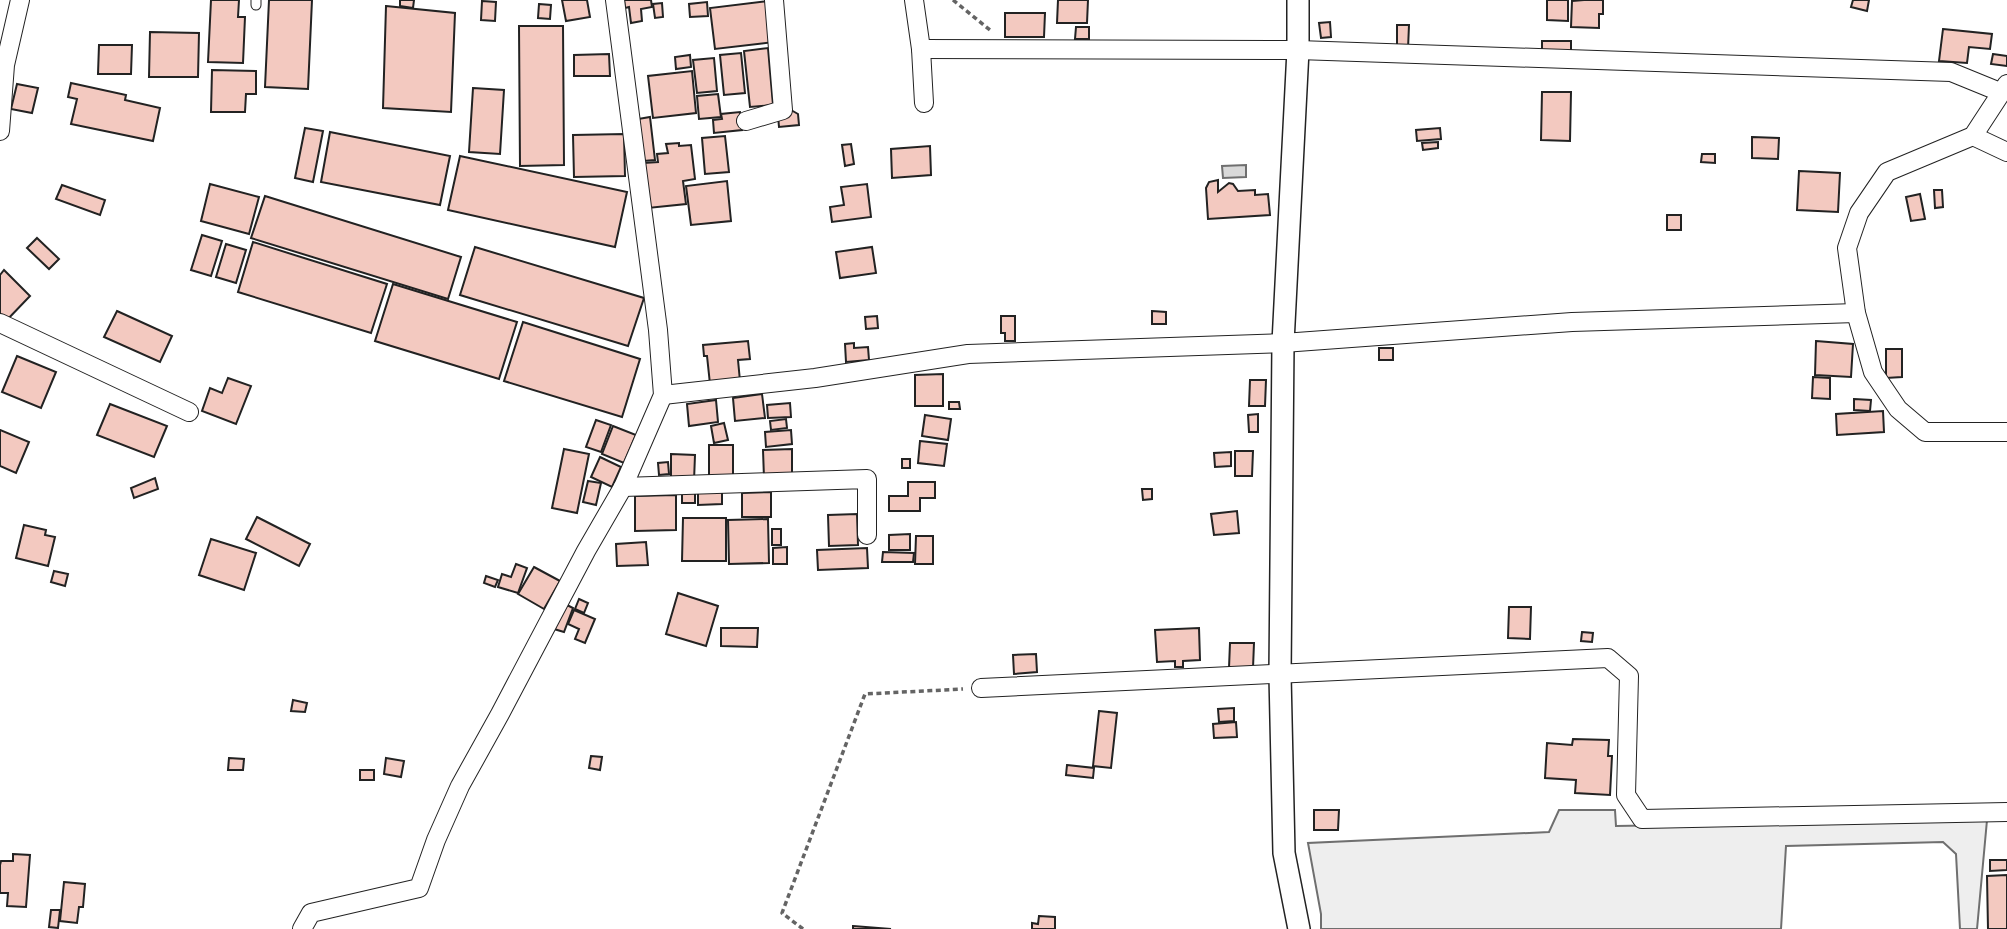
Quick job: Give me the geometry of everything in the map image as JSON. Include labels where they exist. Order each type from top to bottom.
[{"type":"street","points":[[0,131],[5,65],[20,0]]},
{"type":"street","points":[[302,929],[311,913],[419,888],[436,840],[460,786],[623,487],[663,395],[658,330],[615,0]]},
{"type":"street","points":[[746,121],[783,110],[774,0]]},
{"type":"street","points":[[914,0],[921,49],[924,103]]},
{"type":"street","points":[[1297,0],[1298,50],[1283,343],[1280,675],[1283,853],[1300,929]]},
{"type":"street","points":[[921,49],[1298,50],[1951,72],[2003,88],[1973,136],[1887,172],[1859,213],[1847,248],[1856,313],[1873,372],[1898,409],[1925,432],[2007,432]]},
{"type":"street","points":[[1973,136],[2007,152]]},
{"type":"street","points":[[663,395],[815,378],[968,354],[1283,343],[1572,322],[1856,313]]},
{"type":"street","points":[[0,323],[189,412]]},
{"type":"street","points":[[623,487],[867,479],[867,535]]},
{"type":"street","points":[[981,688],[1608,659],[1629,676],[1626,795],[1642,819],[2007,813]]},
{"type":"path","points":[[953,0],[1013,49]]},
{"type":"path","points":[[803,929],[782,913],[865,694],[981,688]]},
{"type":"shaded area","points":[[1246,165],[1246,177],[1223,178],[1222,166]]},
{"type":"shaded area","points":[[1559,810],[1615,810],[1616,826],[1987,820],[1977,929],[1960,929],[1956,854],[1943,842],[1786,846],[1781,929],[1321,929],[1321,914],[1308,843],[1549,832]]},
{"type":"building","points":[[211,0],[239,0],[238,17],[245,17],[243,63],[208,62]]},
{"type":"building","points":[[269,0],[312,0],[308,89],[265,87]]},
{"type":"building","points":[[400,0],[414,0],[413,8],[400,6]]},
{"type":"building","points":[[562,0],[587,0],[590,17],[566,21]]},
{"type":"building","points":[[624,0],[651,0],[652,7],[641,9],[642,21],[631,23],[629,7],[625,8]]},
{"type":"building","points":[[1058,0],[1088,0],[1087,23],[1057,23]]},
{"type":"building","points":[[1547,0],[1568,0],[1568,21],[1547,20]]},
{"type":"building","points":[[1603,0],[1599,28],[1571,27],[1572,1]]},
{"type":"building","points":[[1853,0],[1869,0],[1867,11],[1851,7]]},
{"type":"building","points":[[482,1],[496,2],[495,21],[481,20]]},
{"type":"building","points":[[769,1],[774,42],[715,49],[710,8]]},
{"type":"building","points":[[707,2],[708,16],[690,17],[689,4]]},
{"type":"building","points":[[662,3],[663,17],[655,18],[653,4]]},
{"type":"building","points":[[539,4],[551,5],[550,19],[538,18]]},
{"type":"building","points":[[386,6],[455,13],[451,112],[383,108]]},
{"type":"building","points":[[1005,13],[1045,13],[1044,37],[1005,37]]},
{"type":"building","points":[[1330,22],[1331,37],[1321,38],[1319,23]]},
{"type":"building","points":[[1397,25],[1409,25],[1408,49],[1397,48]]},
{"type":"building","points":[[519,26],[563,26],[564,165],[520,166]]},
{"type":"building","points":[[1076,27],[1089,27],[1089,39],[1075,39]]},
{"type":"building","points":[[1943,29],[1992,34],[1990,49],[1969,47],[1967,63],[1939,61]]},
{"type":"building","points":[[150,32],[199,33],[198,77],[149,77]]},
{"type":"building","points":[[1542,41],[1571,41],[1571,51],[1542,51]]},
{"type":"building","points":[[99,45],[132,45],[131,74],[98,74]]},
{"type":"building","points":[[768,48],[773,105],[750,107],[744,51]]},
{"type":"building","points":[[741,53],[745,93],[724,95],[720,55]]},
{"type":"building","points":[[609,54],[610,76],[574,76],[574,55]]},
{"type":"building","points":[[1993,54],[2007,56],[2007,66],[1991,64]]},
{"type":"building","points":[[690,55],[691,67],[676,69],[675,57]]},
{"type":"building","points":[[714,58],[717,91],[697,93],[693,60]]},
{"type":"building","points":[[212,70],[256,71],[256,94],[246,94],[245,112],[211,112]]},
{"type":"building","points":[[692,71],[696,113],[653,118],[648,76]]},
{"type":"building","points":[[71,83],[126,95],[125,100],[160,108],[153,141],[71,124],[77,99],[68,97]]},
{"type":"building","points":[[17,84],[38,88],[32,113],[11,109]]},
{"type":"building","points":[[473,88],[504,90],[500,154],[469,152]]},
{"type":"building","points":[[1542,92],[1571,92],[1570,141],[1541,140]]},
{"type":"building","points":[[718,94],[721,117],[699,119],[697,96]]},
{"type":"building","points":[[791,110],[798,114],[799,125],[779,127],[778,116]]},
{"type":"building","points":[[740,112],[742,130],[714,133],[713,120],[722,119],[721,114]]},
{"type":"building","points":[[650,117],[655,160],[643,161],[638,119]]},
{"type":"building","points":[[305,128],[323,131],[313,182],[295,178]]},
{"type":"building","points":[[1440,128],[1441,139],[1417,141],[1416,130]]},
{"type":"building","points":[[330,132],[450,156],[440,205],[321,182]]},
{"type":"building","points":[[624,134],[625,176],[574,177],[573,135]]},
{"type":"building","points":[[725,136],[729,172],[705,174],[702,138]]},
{"type":"building","points":[[1752,137],[1779,138],[1778,159],[1752,158]]},
{"type":"building","points":[[1438,142],[1438,148],[1423,150],[1422,143]]},
{"type":"building","points":[[679,143],[679,146],[691,145],[695,179],[683,181],[686,204],[648,208],[643,163],[658,162],[657,154],[668,153],[666,144]]},
{"type":"building","points":[[851,144],[854,164],[845,166],[842,145]]},
{"type":"building","points":[[930,146],[931,175],[892,178],[891,149]]},
{"type":"building","points":[[1702,154],[1715,154],[1715,163],[1701,162]]},
{"type":"building","points":[[460,156],[627,192],[615,247],[448,210]]},
{"type":"building","points":[[1799,171],[1840,173],[1838,212],[1797,210]]},
{"type":"building","points":[[1218,180],[1218,192],[1229,183],[1238,191],[1255,190],[1255,195],[1268,194],[1270,215],[1208,219],[1206,188],[1209,182]]},
{"type":"building","points":[[727,181],[731,221],[691,225],[686,186]]},
{"type":"building","points":[[210,184],[259,197],[249,234],[201,221]]},
{"type":"building","points":[[867,184],[871,217],[832,222],[830,207],[844,205],[841,187]]},
{"type":"building","points":[[62,185],[105,200],[100,215],[56,199]]},
{"type":"building","points":[[1934,190],[1942,190],[1943,207],[1935,208]]},
{"type":"building","points":[[1920,194],[1925,219],[1911,221],[1906,197]]},
{"type":"building","points":[[265,196],[461,257],[448,299],[251,238]]},
{"type":"building","points":[[1667,215],[1681,215],[1681,230],[1667,230]]},
{"type":"building","points":[[202,235],[222,241],[211,276],[191,270]]},
{"type":"building","points":[[37,238],[59,259],[49,269],[27,248]]},
{"type":"building","points":[[253,242],[387,284],[371,333],[238,292]]},
{"type":"building","points":[[226,244],[246,250],[236,283],[216,277]]},
{"type":"building","points":[[475,247],[644,298],[628,346],[460,295]]},
{"type":"building","points":[[872,247],[876,273],[840,278],[836,252]]},
{"type":"building","points":[[4,270],[30,296],[5,322],[0,317],[0,275]]},
{"type":"building","points":[[393,284],[517,322],[499,379],[375,341]]},
{"type":"building","points":[[117,311],[172,336],[160,362],[104,337]]},
{"type":"building","points":[[1152,311],[1166,312],[1166,324],[1152,324]]},
{"type":"building","points":[[877,316],[878,328],[866,329],[865,317]]},
{"type":"building","points":[[1001,316],[1015,316],[1015,341],[1005,341],[1005,333],[1001,333]]},
{"type":"building","points":[[523,322],[640,359],[622,417],[504,381]]},
{"type":"building","points":[[748,341],[750,359],[738,360],[740,381],[710,384],[703,345]]},
{"type":"building","points":[[1816,341],[1853,344],[1851,377],[1815,375]]},
{"type":"building","points":[[854,343],[854,348],[868,347],[869,360],[846,362],[845,344]]},
{"type":"building","points":[[1379,348],[1393,348],[1393,360],[1379,360]]},
{"type":"building","points":[[1886,349],[1902,349],[1902,377],[1886,378]]},
{"type":"building","points":[[17,356],[56,372],[41,408],[2,392]]},
{"type":"building","points":[[943,374],[943,406],[915,406],[915,375]]},
{"type":"building","points":[[1813,377],[1830,378],[1830,399],[1812,398]]},
{"type":"building","points":[[228,378],[251,386],[236,424],[202,411],[210,388],[222,393]]},
{"type":"building","points":[[1250,380],[1266,380],[1265,406],[1249,406]]},
{"type":"building","points":[[762,394],[765,418],[735,421],[733,398]]},
{"type":"building","points":[[1854,399],[1871,400],[1870,411],[1854,410]]},
{"type":"building","points":[[716,400],[718,422],[689,426],[687,404]]},
{"type":"building","points":[[949,402],[959,402],[960,409],[949,409]]},
{"type":"building","points":[[790,403],[791,417],[768,418],[767,405]]},
{"type":"building","points":[[110,404],[167,426],[154,457],[97,435]]},
{"type":"building","points":[[1883,411],[1884,432],[1837,435],[1836,414]]},
{"type":"building","points":[[1258,414],[1258,432],[1249,432],[1248,415]]},
{"type":"building","points":[[925,415],[951,419],[948,440],[922,436]]},
{"type":"building","points":[[786,419],[787,428],[771,430],[770,421]]},
{"type":"building","points":[[596,420],[611,425],[601,452],[586,447]]},
{"type":"building","points":[[724,423],[728,440],[714,443],[711,426]]},
{"type":"building","points":[[613,426],[636,435],[624,463],[602,454]]},
{"type":"building","points":[[0,430],[29,442],[16,473],[0,466]]},
{"type":"building","points":[[791,430],[792,444],[766,447],[765,432]]},
{"type":"building","points":[[920,441],[947,444],[944,466],[918,463]]},
{"type":"building","points":[[709,445],[733,445],[733,479],[709,479]]},
{"type":"building","points":[[564,449],[589,454],[577,513],[552,508]]},
{"type":"building","points":[[792,449],[792,478],[764,478],[763,450]]},
{"type":"building","points":[[1235,451],[1253,451],[1252,476],[1235,476]]},
{"type":"building","points":[[1231,452],[1231,466],[1215,467],[1214,453]]},
{"type":"building","points":[[671,454],[695,455],[694,481],[671,481]]},
{"type":"building","points":[[600,457],[621,467],[612,487],[591,477]]},
{"type":"building","points":[[902,459],[910,459],[910,468],[902,468]]},
{"type":"building","points":[[668,462],[669,474],[659,475],[658,463]]},
{"type":"building","points":[[155,478],[158,489],[134,498],[131,488]]},
{"type":"building","points":[[588,481],[601,483],[596,505],[583,502]]},
{"type":"building","points":[[908,482],[935,482],[935,498],[920,498],[920,511],[889,511],[889,496],[908,496]]},
{"type":"building","points":[[1142,489],[1152,489],[1152,499],[1143,500]]},
{"type":"building","points":[[722,491],[722,504],[698,505],[698,492]]},
{"type":"building","points":[[682,492],[695,492],[695,503],[682,503]]},
{"type":"building","points":[[771,492],[771,517],[742,517],[742,493]]},
{"type":"building","points":[[676,495],[676,530],[635,531],[635,496]]},
{"type":"building","points":[[1237,511],[1239,533],[1214,535],[1211,514]]},
{"type":"building","points":[[857,514],[858,545],[829,546],[828,515]]},
{"type":"building","points":[[257,517],[310,544],[299,566],[246,539]]},
{"type":"building","points":[[683,518],[726,518],[726,561],[682,561]]},
{"type":"building","points":[[768,519],[769,563],[729,564],[728,520]]},
{"type":"building","points":[[24,525],[46,530],[45,535],[55,537],[48,566],[16,558]]},
{"type":"building","points":[[772,529],[781,529],[781,545],[772,545]]},
{"type":"building","points":[[910,534],[910,550],[889,550],[889,535]]},
{"type":"building","points":[[916,536],[933,536],[933,564],[915,564]]},
{"type":"building","points":[[211,539],[256,553],[244,590],[199,575]]},
{"type":"building","points":[[646,542],[648,565],[617,566],[616,544]]},
{"type":"building","points":[[787,547],[787,564],[773,564],[773,548]]},
{"type":"building","points":[[867,548],[868,568],[818,570],[817,550]]},
{"type":"building","points":[[883,552],[914,553],[913,562],[882,562]]},
{"type":"building","points":[[516,564],[527,568],[518,593],[498,587],[502,574],[511,577]]},
{"type":"building","points":[[534,567],[560,581],[544,609],[518,594]]},
{"type":"building","points":[[54,571],[68,574],[65,586],[51,582]]},
{"type":"building","points":[[486,576],[498,580],[495,587],[484,583]]},
{"type":"building","points":[[678,593],[718,606],[706,646],[666,634]]},
{"type":"building","points":[[579,599],[588,603],[584,613],[575,609]]},
{"type":"building","points":[[565,604],[573,608],[564,632],[554,629]]},
{"type":"building","points":[[1509,607],[1531,607],[1530,639],[1508,638]]},
{"type":"building","points":[[574,610],[595,619],[585,643],[575,639],[579,629],[568,624]]},
{"type":"building","points":[[721,628],[758,628],[757,647],[721,646]]},
{"type":"building","points":[[1199,628],[1200,660],[1183,661],[1183,667],[1175,667],[1175,661],[1157,662],[1155,630]]},
{"type":"building","points":[[1582,632],[1593,633],[1592,642],[1581,641]]},
{"type":"building","points":[[1230,643],[1254,643],[1253,668],[1229,668]]},
{"type":"building","points":[[1036,654],[1037,672],[1014,674],[1013,655]]},
{"type":"building","points":[[293,700],[307,703],[305,712],[291,711]]},
{"type":"building","points":[[1234,708],[1234,721],[1219,722],[1218,709]]},
{"type":"building","points":[[1099,711],[1117,713],[1111,768],[1093,766]]},
{"type":"building","points":[[1236,722],[1237,737],[1214,738],[1213,724]]},
{"type":"building","points":[[1573,739],[1609,740],[1608,756],[1612,756],[1610,795],[1575,793],[1576,780],[1545,778],[1547,743],[1572,745]]},
{"type":"building","points":[[591,756],[602,757],[600,770],[589,768]]},
{"type":"building","points":[[229,758],[244,759],[243,770],[228,770]]},
{"type":"building","points":[[386,758],[404,761],[401,777],[384,774]]},
{"type":"building","points":[[1067,765],[1094,768],[1093,778],[1066,775]]},
{"type":"building","points":[[360,770],[374,770],[374,780],[360,780]]},
{"type":"building","points":[[1314,810],[1339,810],[1338,830],[1314,830]]},
{"type":"building","points":[[13,854],[30,855],[26,907],[7,906],[8,893],[0,893],[1,861],[13,861]]},
{"type":"building","points":[[1990,860],[2007,860],[2007,870],[1990,871]]},
{"type":"building","points":[[2007,875],[2007,929],[1988,929],[1987,876]]},
{"type":"building","points":[[64,882],[85,884],[83,907],[79,907],[77,923],[60,921]]},
{"type":"building","points":[[51,910],[60,910],[58,928],[49,927]]},
{"type":"building","points":[[1039,916],[1055,917],[1055,929],[1032,929],[1032,923],[1038,924]]},
{"type":"building","points":[[853,926],[891,929],[853,929]]}]
